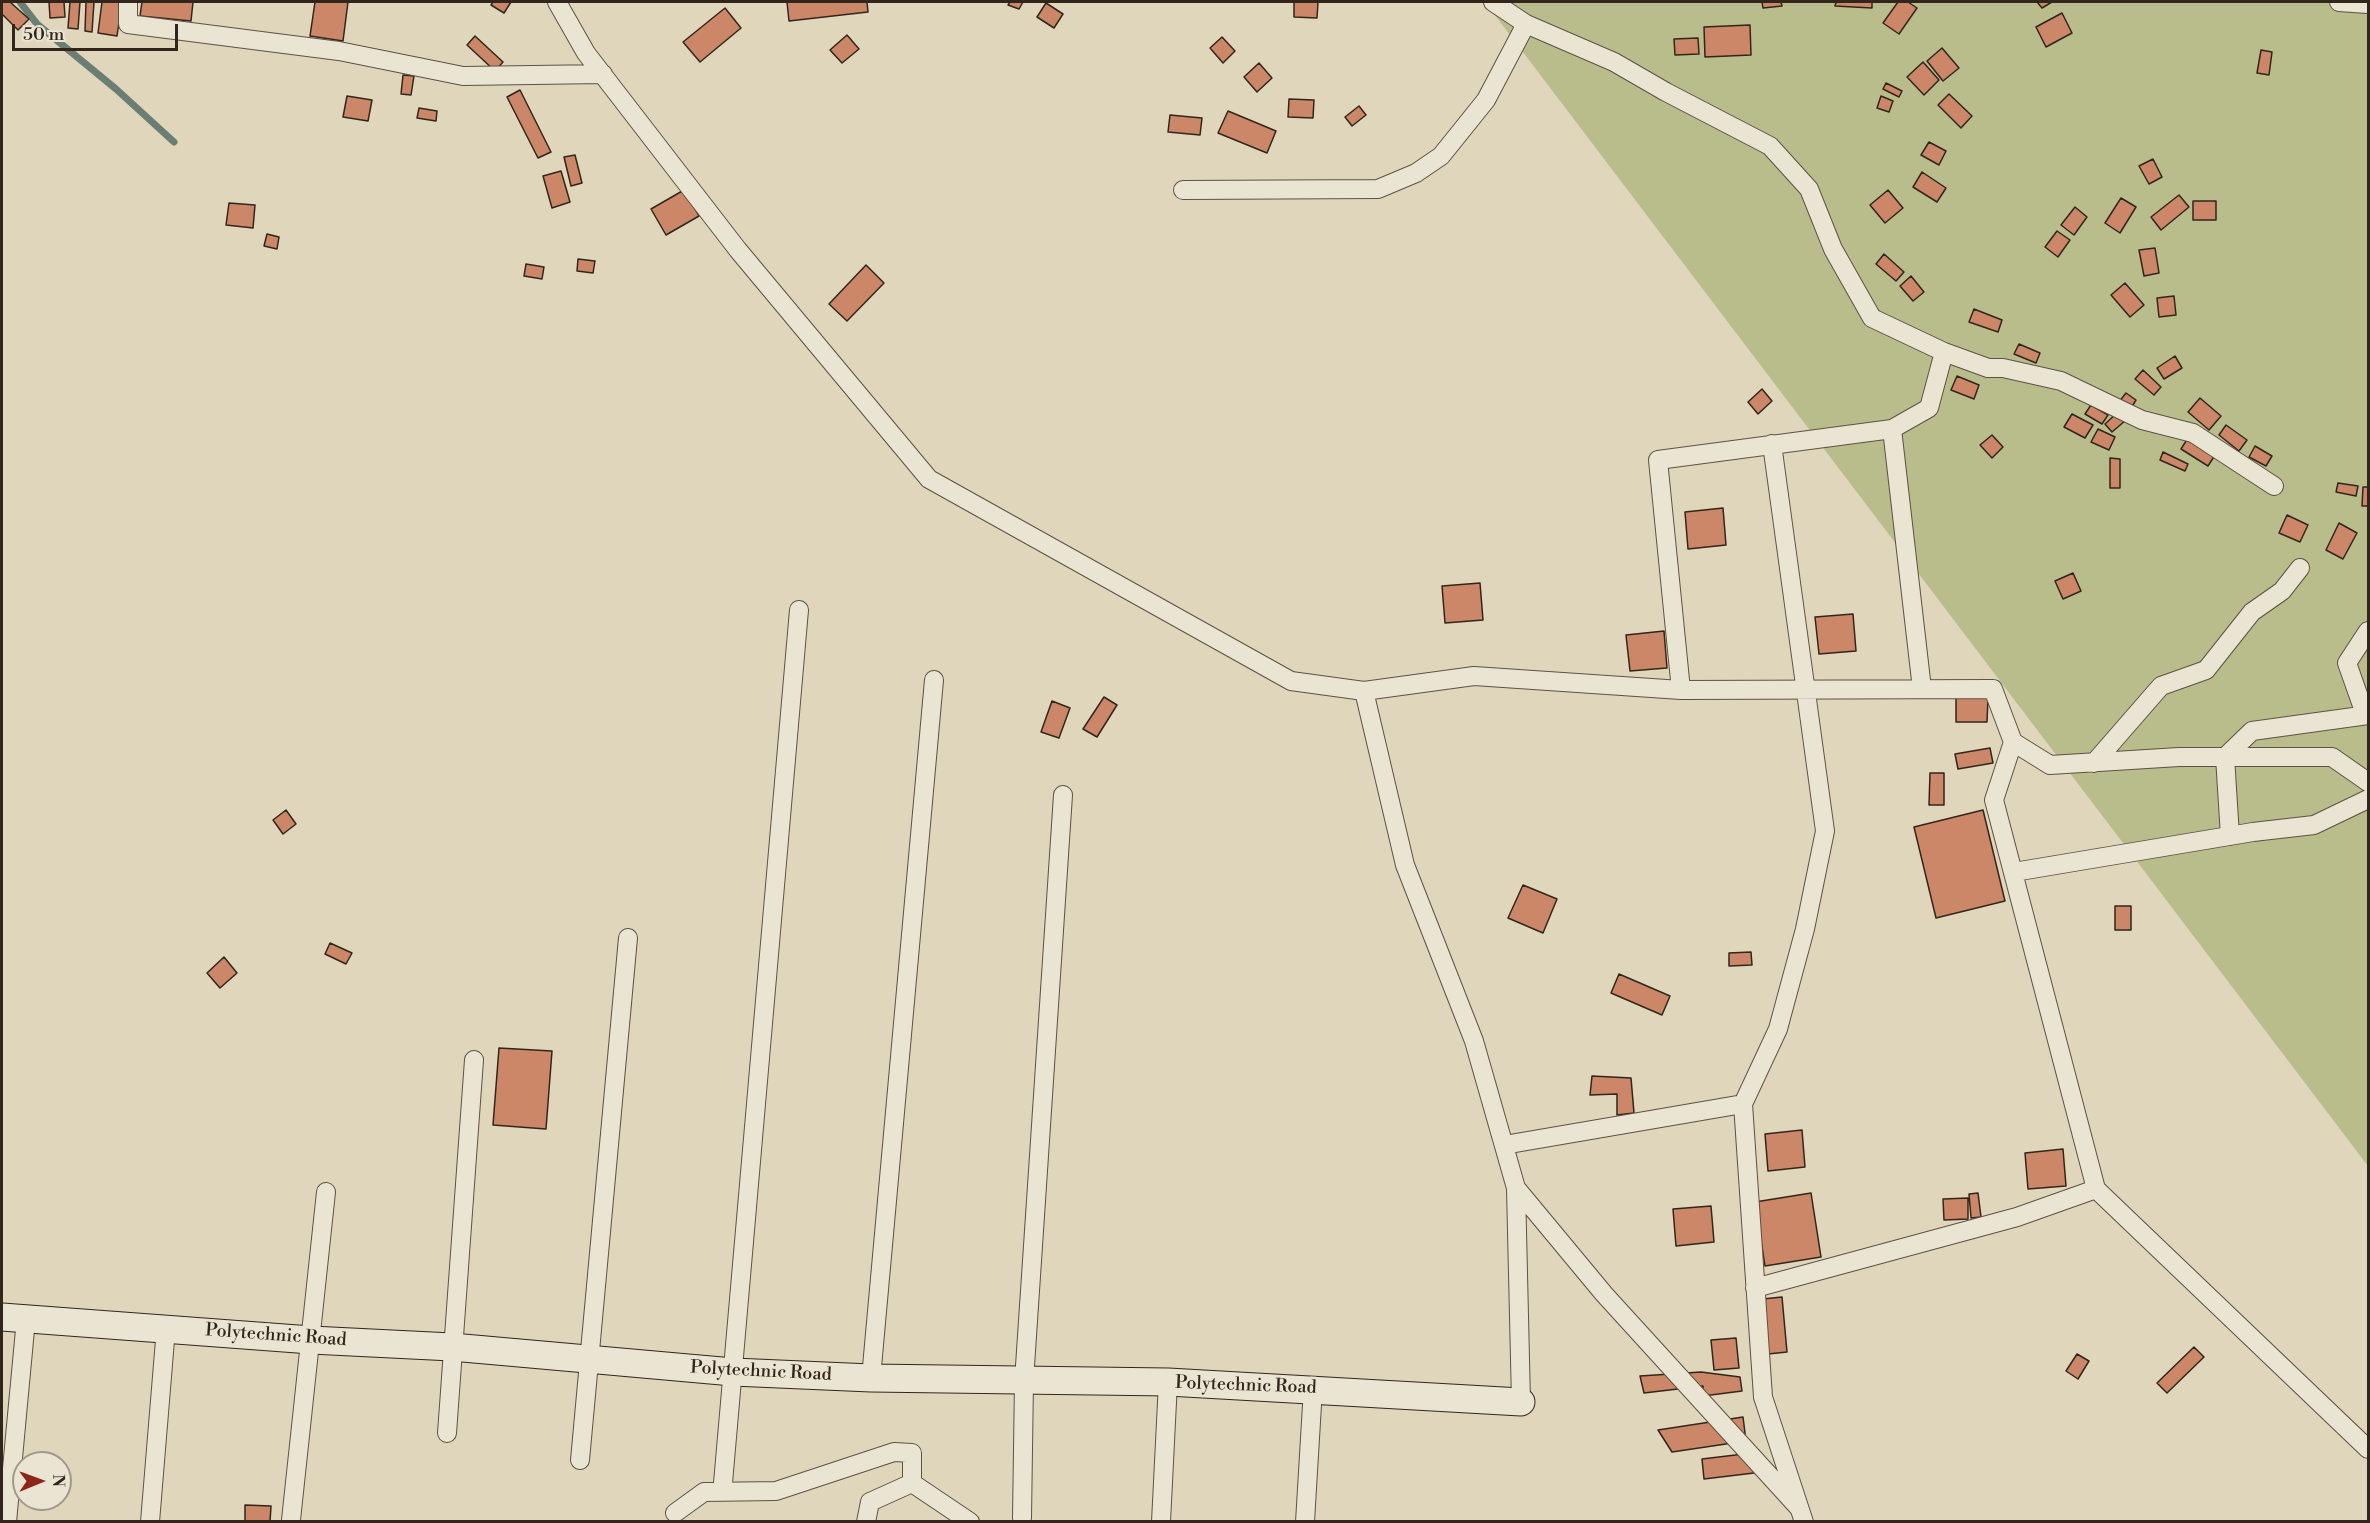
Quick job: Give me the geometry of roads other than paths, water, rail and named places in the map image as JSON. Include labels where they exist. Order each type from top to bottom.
[{"type":"street","points":[[128,2],[128,24],[339,51],[463,76],[603,74]]},
{"type":"street","points":[[556,2],[586,53],[738,250],[929,479],[1290,681],[1364,690],[1474,676],[1681,690],[1993,689],[2013,742],[2050,765],[2225,757],[2332,757],[2368,782]]},
{"type":"street","points":[[1493,2],[1526,24],[1614,62],[1676,98],[1770,146],[1809,189],[1833,249],[1872,318],[1944,352],[1988,368],[2003,368],[2061,381],[2142,420],[2193,433],[2274,486]]},
{"type":"street","points":[[2339,2],[2368,4]]},
{"type":"street","points":[[1183,190],[1378,189],[1416,173],[1441,156],[1486,100],[1526,24]]},
{"type":"street","points":[[1681,690],[1658,460],[1892,429],[1929,408],[1944,352]]},
{"type":"street","points":[[1892,429],[1922,689]]},
{"type":"street","points":[[1772,444],[1825,831],[1805,929],[1778,1029],[1743,1104],[1763,1397],[1802,1515]]},
{"type":"street","points":[[2094,763],[2161,686],[2206,670],[2252,612],[2282,591],[2300,568]]},
{"type":"street","points":[[723,1483],[800,610]]},
{"type":"street","points":[[2225,757],[2253,731],[2367,714],[2347,663],[2368,631]]},
{"type":"street","points":[[871,1378],[933,681]]},
{"type":"street","points":[[1364,690],[1405,865],[1474,1041],[1516,1188],[1521,1402]]},
{"type":"street","points":[[2013,742],[1994,800],[2096,1189],[2338,1417],[2368,1449]]},
{"type":"street","points":[[2225,757],[2229,836]]},
{"type":"street","points":[[1023,1518],[1024,1382],[1063,795]]},
{"type":"street","points":[[2014,872],[2229,836],[2314,825],[2368,799]]},
{"type":"street","points":[[580,1460],[628,938]]},
{"type":"street","points":[[447,1433],[474,1060]]},
{"type":"street","points":[[1504,1145],[1743,1104]]},
{"type":"street","points":[[1516,1188],[1604,1294],[1802,1515]]},
{"type":"street","points":[[1755,1288],[2017,1216],[2096,1189]]},
{"type":"street","points":[[291,1521],[326,1192]]},
{"type":"street","points":[[7,1521],[14,1318]]},
{"type":"street","name":"Polytechnic Road","points":[[14,1318],[311,1340],[452,1347],[733,1372],[1024,1382],[1168,1382],[1313,1388],[1521,1402]]},
{"type":"street","points":[[150,1521],[166,1328]]},
{"type":"street","points":[[1161,1521],[1168,1382]]},
{"type":"street","points":[[1305,1521],[1313,1388]]},
{"type":"street","points":[[675,1513],[704,1492],[776,1491],[894,1452],[912,1453],[912,1483]]},
{"type":"street","points":[[866,1521],[870,1502],[912,1483]]},
{"type":"street","points":[[912,1483],[970,1521]]},
{"type":"waterway","points":[[20,2],[37,24],[116,89],[174,142]]}]
